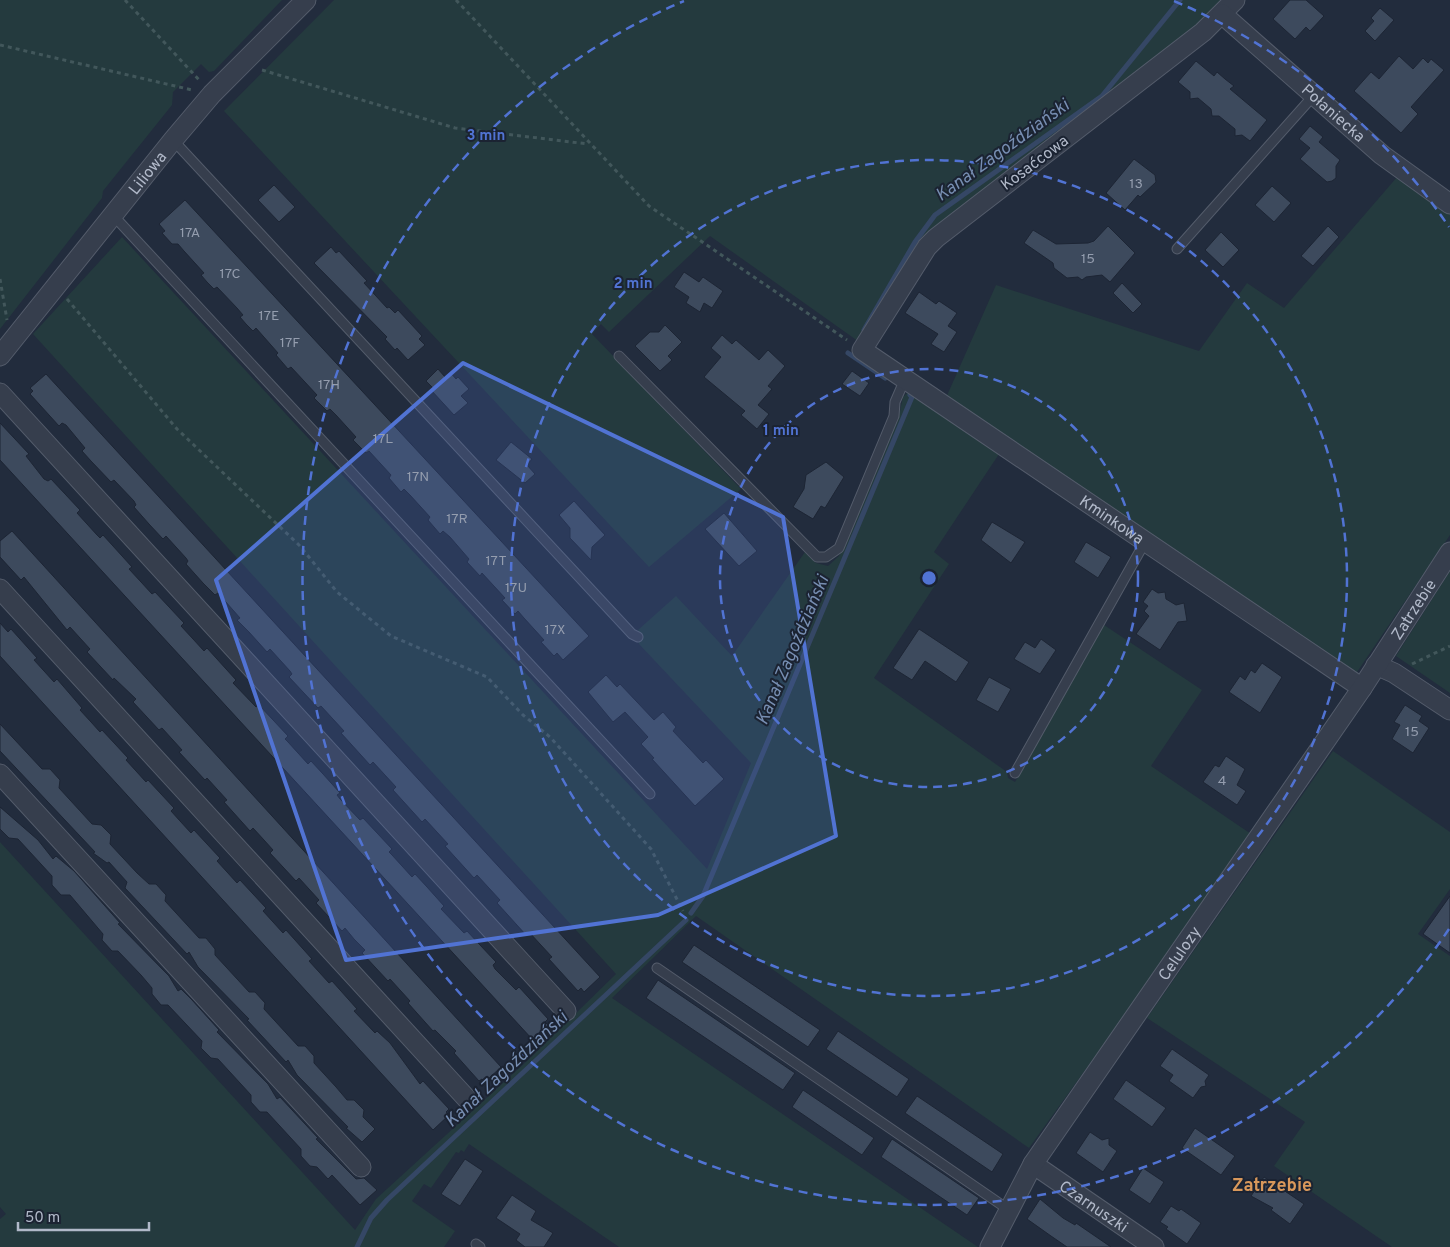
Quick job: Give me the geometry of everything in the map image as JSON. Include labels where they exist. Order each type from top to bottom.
[{"type":"street","name":"Liliowa","points":[[6,349],[112,214],[212,94],[306,0]]},
{"type":"street","name":"Kosaćcowa","points":[[862,350],[928,247],[936,238],[1203,32],[1235,0]]},
{"type":"street","name":"Połaniecka","points":[[1222,14],[1382,155],[1450,204]]},
{"type":"street","name":"Kminkowa","points":[[862,350],[1362,688]]},
{"type":"street","points":[[0,393],[566,1011]]},
{"type":"street","name":"Zatrzebie","points":[[1376,665],[1450,552]]},
{"type":"street","points":[[0,589],[467,1099]]},
{"type":"street","points":[[1376,665],[1394,673],[1450,710]]},
{"type":"street","name":"Celulozy","points":[[990,1247],[1033,1164],[1376,665]]},
{"type":"street","points":[[0,774],[361,1167]]},
{"type":"street","name":"Czarnuszki","points":[[1033,1164],[1154,1247]]},
{"type":"lane","points":[[1177,249],[1315,94]]},
{"type":"lane","points":[[173,140],[632,634],[638,637]]},
{"type":"lane","points":[[112,214],[650,794]]},
{"type":"lane","points":[[619,356],[817,556],[826,557],[839,548],[894,416],[895,402],[904,379]]},
{"type":"lane","points":[[1014,773],[1145,542]]},
{"type":"lane","points":[[657,968],[1009,1210]]},
{"type":"path","points":[[124,0],[212,94]]},
{"type":"path","points":[[456,0],[649,206],[862,350]]},
{"type":"path","points":[[0,45],[212,94]]},
{"type":"path","points":[[242,64],[455,128],[589,144]]},
{"type":"path","points":[[0,279],[6,349]]},
{"type":"path","points":[[55,286],[177,429],[300,546],[337,592],[391,636],[487,677],[524,715],[550,737],[651,849],[683,911]]},
{"type":"path","points":[[1394,673],[1450,646]]},
{"type":"highlighted area","points":[[463,363],[783,517],[836,836],[658,915],[346,960],[216,580]]},
{"type":"green space","points":[[0,0],[282,0],[214,71],[209,72],[201,64],[173,92],[172,105],[103,191],[102,198],[0,329]]},
{"type":"green space","points":[[334,0],[1221,0],[1198,24],[1014,166],[930,237],[862,344],[710,236],[609,332],[601,324],[592,334],[741,489],[649,567],[224,111]]},
{"type":"green space","points":[[1398,176],[1450,211],[1450,535],[1355,675],[945,400],[996,285],[1199,351],[1247,283],[1284,308]]},
{"type":"green space","points":[[122,237],[707,869],[751,763],[639,644],[638,630],[676,596],[732,656],[805,552],[816,563],[828,566],[839,556],[898,420],[903,397],[910,390],[1001,451],[934,552],[949,564],[874,678],[1007,772],[1008,778],[1015,782],[1104,625],[1202,690],[1151,766],[1254,836],[1029,1148],[696,916],[612,998],[978,1247],[619,1247],[469,1144],[464,1152],[461,1150],[459,1153],[456,1152],[431,1188],[424,1184],[412,1201],[455,1231],[444,1247],[0,1247],[0,1219],[6,1214],[0,1207],[0,842],[355,1230],[376,1199],[527,1061],[616,974],[33,334]]},
{"type":"green space","points":[[1450,571],[1450,693],[1396,656]]},
{"type":"green space","points":[[1333,751],[1450,832],[1450,889],[1418,934],[1450,956],[1450,1247],[1392,1247],[1274,1166],[1305,1122],[1147,1018]]},
{"type":"building","points":[[1290,0],[1306,0],[1324,16],[1310,31],[1306,27],[1295,39],[1273,19]]},
{"type":"building","points":[[1380,8],[1394,20],[1375,41],[1365,31],[1374,21],[1371,18]]},
{"type":"building","points":[[1399,56],[1413,69],[1423,58],[1428,63],[1431,59],[1444,70],[1411,107],[1418,114],[1401,133],[1354,91],[1371,72],[1379,79]]},
{"type":"building","points":[[1196,61],[1214,76],[1217,72],[1234,86],[1230,89],[1267,120],[1250,141],[1242,135],[1235,136],[1235,129],[1219,116],[1212,116],[1211,109],[1198,98],[1190,99],[1190,92],[1178,82]]},
{"type":"building","points":[[1310,126],[1323,137],[1319,142],[1340,160],[1336,166],[1336,178],[1332,181],[1327,182],[1300,159],[1310,148],[1299,139]]},
{"type":"building","points":[[1134,159],[1155,175],[1156,182],[1140,197],[1138,195],[1125,210],[1106,193]]},
{"type":"building","points":[[274,185],[295,207],[279,222],[258,200]]},
{"type":"building","points":[[1272,186],[1291,203],[1274,222],[1255,205]]},
{"type":"building","points":[[185,200],[589,636],[563,660],[557,653],[554,656],[541,642],[544,640],[518,611],[515,614],[502,600],[505,598],[482,573],[480,576],[467,562],[469,559],[450,537],[443,531],[440,534],[428,520],[430,517],[410,495],[404,489],[401,492],[389,478],[391,475],[369,451],[366,453],[353,440],[356,437],[336,415],[330,409],[327,411],[314,398],[317,395],[291,367],[288,369],[276,355],[278,353],[256,328],[253,331],[246,324],[240,317],[243,315],[217,287],[214,289],[207,282],[201,275],[204,273],[178,244],[172,244],[162,233],[165,231],[159,224]]},
{"type":"building","points":[[1108,226],[1135,253],[1110,282],[1102,275],[1086,277],[1082,280],[1078,277],[1067,278],[1054,268],[1053,263],[1024,243],[1033,230],[1056,244],[1088,243],[1094,241]]},
{"type":"building","points":[[1328,226],[1339,237],[1313,266],[1301,256]]},
{"type":"building","points":[[1221,232],[1239,250],[1223,267],[1205,250]]},
{"type":"building","points":[[331,247],[336,253],[339,251],[367,281],[364,283],[387,308],[389,307],[395,313],[398,310],[422,336],[419,339],[425,345],[408,360],[397,348],[395,350],[385,339],[387,337],[314,263]]},
{"type":"building","points":[[684,272],[699,282],[703,277],[723,291],[712,308],[704,303],[700,312],[686,303],[689,297],[674,287]]},
{"type":"building","points":[[1122,283],[1142,304],[1133,313],[1113,293]]},
{"type":"building","points":[[919,292],[936,304],[939,301],[957,313],[948,326],[957,332],[944,352],[931,344],[938,334],[905,313]]},
{"type":"building","points":[[665,325],[682,342],[668,356],[672,360],[660,371],[635,346],[650,332],[659,332]]},
{"type":"building","points":[[722,335],[732,344],[736,340],[759,360],[768,350],[785,366],[768,386],[772,389],[758,405],[769,414],[757,429],[741,415],[745,411],[704,377],[721,357],[711,348]]},
{"type":"building","points":[[438,369],[445,377],[450,372],[456,379],[458,377],[469,389],[461,396],[468,403],[454,415],[431,390],[433,388],[426,381]]},
{"type":"building","points":[[852,371],[869,383],[860,396],[842,384]]},
{"type":"building","points":[[46,374],[600,977],[584,992],[581,988],[578,991],[549,959],[552,957],[529,932],[526,935],[497,903],[500,900],[477,875],[474,878],[445,846],[448,844],[425,819],[422,822],[393,790],[396,787],[373,762],[370,765],[341,733],[344,731],[321,706],[318,708],[289,677],[292,674],[290,671],[270,649],[267,652],[237,620],[240,618],[218,593],[215,595],[203,583],[186,564],[188,561],[186,558],[166,536],[163,539],[134,507],[136,505],[134,501],[114,480],[111,482],[91,461],[82,451],[85,448],[66,425],[62,423],[59,426],[30,394],[33,391],[30,388]]},
{"type":"building","points":[[0,423],[29,454],[26,456],[44,479],[48,481],[51,479],[80,510],[77,513],[100,538],[103,535],[132,567],[129,569],[152,594],[155,592],[184,623],[181,626],[204,651],[207,648],[236,680],[233,683],[256,707],[259,705],[288,736],[285,739],[308,764],[311,761],[323,774],[340,793],[337,795],[340,799],[360,820],[363,818],[392,849],[389,852],[412,877],[415,874],[427,887],[444,906],[441,909],[464,933],[467,931],[496,962],[493,965],[495,969],[516,990],[519,987],[548,1019],[545,1022],[548,1025],[532,1039],[0,460]]},
{"type":"building","points":[[511,442],[532,459],[527,465],[535,474],[525,483],[496,460]]},
{"type":"building","points":[[826,462],[844,477],[825,508],[821,506],[813,519],[793,507],[804,489],[806,475]]},
{"type":"building","points":[[574,501],[605,535],[592,547],[591,560],[570,538],[570,528],[559,515]]},
{"type":"building","points":[[724,513],[757,551],[739,566],[705,529]]},
{"type":"building","points":[[992,522],[1025,542],[1011,563],[981,540]]},
{"type":"building","points":[[12,531],[501,1067],[485,1082],[482,1079],[479,1081],[454,1053],[456,1051],[435,1030],[433,1031],[390,979],[388,981],[362,953],[365,950],[345,928],[342,931],[316,903],[319,900],[299,878],[296,881],[270,853],[273,850],[253,828],[250,831],[224,802],[227,800],[179,752],[182,750],[162,728],[159,730],[133,702],[136,699],[114,678],[113,680],[87,652],[90,649],[70,627],[67,630],[24,577],[21,580],[0,557],[0,541]]},
{"type":"building","points":[[1086,542],[1111,557],[1098,578],[1074,562]]},
{"type":"building","points":[[1152,589],[1158,593],[1165,592],[1166,599],[1176,605],[1184,603],[1187,621],[1178,622],[1160,650],[1136,634],[1149,616],[1144,611],[1148,606],[1143,602]]},
{"type":"building","points":[[0,623],[8,632],[11,629],[37,658],[34,660],[54,682],[57,679],[82,708],[80,710],[128,758],[126,760],[146,782],[148,780],[174,808],[171,811],[180,821],[191,833],[194,830],[220,858],[217,861],[237,883],[240,880],[266,908],[263,911],[283,933],[286,930],[312,959],[309,961],[329,983],[332,981],[357,1009],[354,1011],[375,1033],[377,1031],[390,1043],[420,1084],[423,1081],[449,1109],[446,1112],[449,1115],[433,1130],[0,656]]},
{"type":"building","points":[[919,629],[969,662],[956,682],[925,661],[912,680],[893,668]]},
{"type":"building","points":[[1041,639],[1056,650],[1040,674],[1014,659],[1025,642],[1035,648]]},
{"type":"building","points":[[1262,663],[1282,677],[1260,713],[1229,692],[1240,676],[1245,680],[1251,670],[1255,673]]},
{"type":"building","points":[[606,675],[617,687],[620,684],[654,720],[663,712],[676,727],[673,731],[703,763],[706,760],[724,779],[695,806],[652,759],[654,758],[641,744],[648,737],[625,712],[613,722],[588,692]]},
{"type":"building","points":[[989,677],[1011,689],[998,712],[976,700]]},
{"type":"building","points":[[1405,705],[1422,716],[1419,721],[1429,728],[1413,753],[1392,739],[1400,725],[1394,722]]},
{"type":"building","points":[[0,724],[42,769],[50,769],[60,780],[59,788],[92,824],[101,825],[111,835],[110,844],[149,884],[156,884],[166,895],[165,901],[199,938],[206,938],[215,949],[215,955],[249,992],[255,992],[265,1003],[264,1009],[298,1046],[305,1046],[314,1056],[314,1063],[347,1100],[354,1100],[364,1110],[363,1117],[375,1129],[362,1142],[346,1128],[348,1127],[297,1075],[288,1060],[286,1062],[247,1020],[249,1019],[198,967],[189,952],[187,954],[125,888],[127,882],[109,862],[107,863],[93,853],[95,852],[0,751]]},
{"type":"building","points":[[1226,756],[1245,769],[1237,785],[1246,791],[1237,805],[1203,782],[1215,765],[1219,767]]},
{"type":"building","points":[[0,807],[38,840],[53,859],[56,856],[74,871],[120,923],[118,924],[169,976],[178,991],[181,989],[192,1000],[219,1030],[217,1032],[268,1084],[277,1099],[280,1097],[318,1138],[316,1139],[356,1179],[364,1178],[377,1190],[360,1205],[332,1175],[328,1179],[317,1167],[310,1166],[301,1156],[301,1149],[267,1112],[260,1112],[251,1102],[251,1095],[218,1059],[211,1058],[201,1048],[202,1041],[168,1005],[161,1005],[152,994],[152,988],[141,975],[118,951],[112,951],[102,940],[103,934],[70,895],[61,895],[52,885],[52,876],[18,839],[9,838],[0,829]]},
{"type":"building","points":[[1450,896],[1450,953],[1423,934]]},
{"type":"building","points":[[694,945],[820,1030],[808,1047],[682,962]]},
{"type":"building","points":[[658,980],[795,1073],[783,1090],[646,998]]},
{"type":"building","points":[[838,1031],[909,1079],[897,1097],[826,1049]]},
{"type":"building","points":[[1172,1049],[1209,1075],[1205,1081],[1206,1086],[1201,1087],[1193,1098],[1169,1081],[1173,1075],[1160,1066]]},
{"type":"building","points":[[1126,1080],[1166,1108],[1152,1127],[1113,1099]]},
{"type":"building","points":[[803,1090],[874,1138],[862,1155],[792,1107]]},
{"type":"building","points":[[917,1096],[1003,1154],[992,1172],[905,1113]]},
{"type":"building","points":[[1195,1128],[1235,1156],[1221,1175],[1182,1148]]},
{"type":"building","points":[[1090,1132],[1102,1140],[1109,1138],[1109,1145],[1117,1151],[1103,1172],[1076,1153]]},
{"type":"building","points":[[892,1139],[979,1198],[967,1215],[881,1157]]},
{"type":"building","points":[[465,1159],[483,1171],[460,1206],[441,1194]]},
{"type":"building","points":[[1143,1168],[1164,1182],[1150,1204],[1129,1190]]},
{"type":"building","points":[[1264,1177],[1304,1204],[1290,1224],[1271,1210],[1273,1208],[1251,1196]]},
{"type":"building","points":[[512,1195],[536,1211],[531,1220],[553,1233],[544,1247],[525,1247],[516,1240],[520,1234],[496,1218]]},
{"type":"building","points":[[1040,1199],[1063,1218],[1075,1225],[1076,1223],[1111,1247],[1067,1247],[1027,1219]]},
{"type":"building","points":[[1171,1206],[1179,1211],[1181,1209],[1201,1223],[1187,1244],[1166,1229],[1168,1227],[1160,1222]]},
{"type":"waterway","name":"Kanał Zagoździański","points":[[864,330],[915,242],[935,215],[1102,96],[1180,0]]},
{"type":"waterway","name":"Kanał Zagoździański","points":[[848,353],[885,378]]},
{"type":"waterway","name":"Kanał Zagoździański","points":[[691,913],[703,896],[912,397],[910,395]]},
{"type":"waterway","name":"Kanał Zagoździański","points":[[357,1247],[371,1218],[387,1200],[686,920]]},
{"type":"district","name":"Zatrzebie","points":[[1272,1185]]}]
